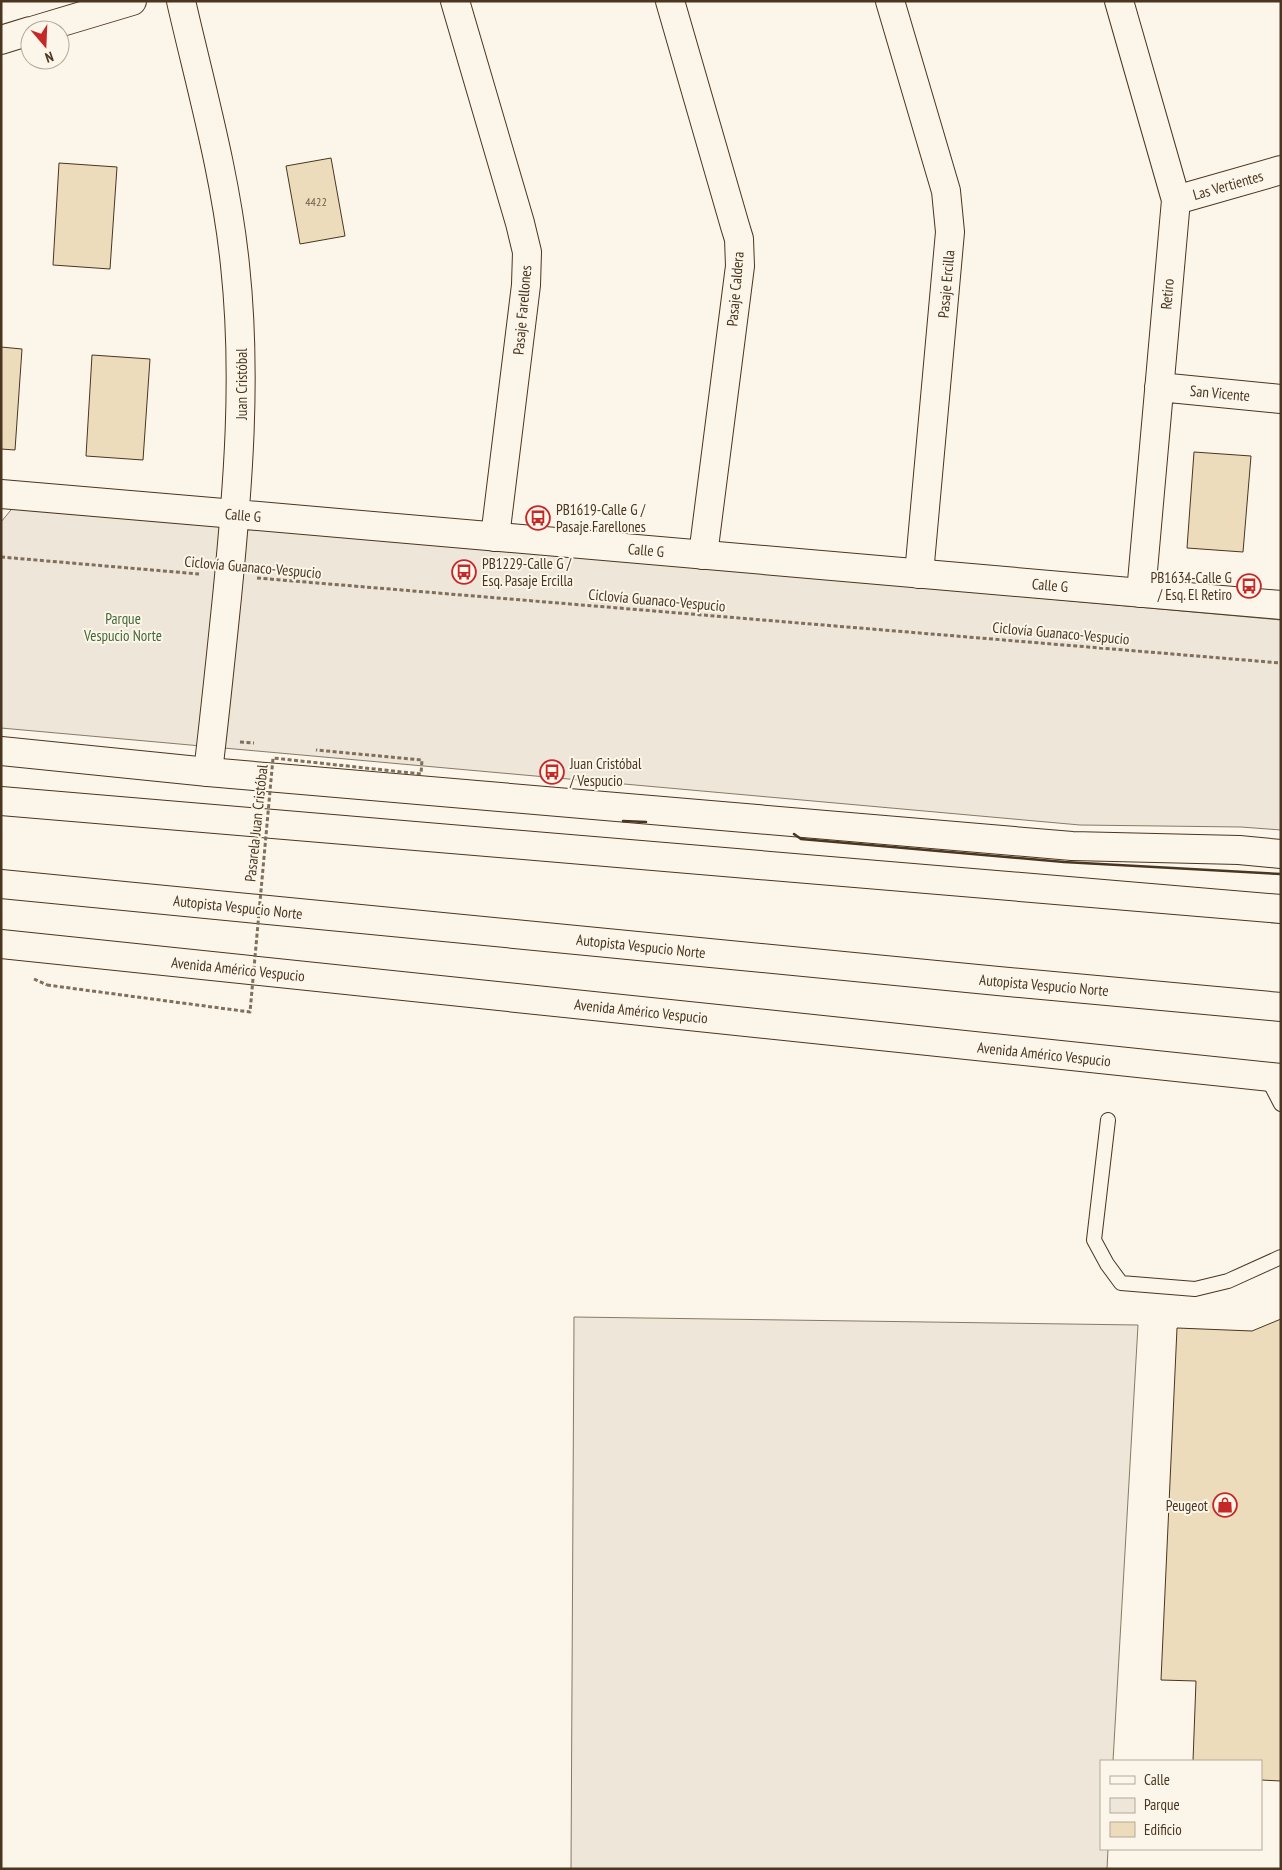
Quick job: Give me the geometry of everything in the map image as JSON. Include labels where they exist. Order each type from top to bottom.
[{"type":"main road","points":[[68,20],[132,1]]},
{"type":"main road","name":"Juan Cristóbal","points":[[181,1],[224,190],[235,265],[241,337],[242,410],[235,514],[208,772]]},
{"type":"main road","name":"Pasaje Farellones","points":[[455,1],[522,230],[526,252],[526,285],[495,537]]},
{"type":"main road","name":"Pasaje Caldera","points":[[670,1],[735,226],[740,253],[740,266],[703,555]]},
{"type":"main road","name":"Pasaje Ercilla","points":[[890,1],[944,184],[949,212],[950,232],[919,574]]},
{"type":"main road","name":"Retiro","points":[[1119,1],[1176,200],[1141,593]]},
{"type":"main road","points":[[1,40],[20,34]]},
{"type":"main road","name":"Las Vertientes","points":[[1176,200],[1281,170]]},
{"type":"main road","name":"San Vicente","points":[[1159,387],[1281,398]]},
{"type":"main road","name":"Calle G","points":[[5,499],[235,514],[1281,605]]},
{"type":"main road","points":[[1,752],[208,772],[1072,846],[1239,850],[1281,854]]},
{"type":"main road","points":[[1,801],[1281,909]]},
{"type":"main road","name":"Autopista Vespucio Norte","points":[[1,884],[998,981],[1281,1006]]},
{"type":"main road","name":"Avenida Américo Vespucio","points":[[1,944],[1274,1078]]},
{"type":"lane","points":[[1274,1078],[1281,1104]]},
{"type":"lane","points":[[1108,1120],[1094,1240],[1107,1264],[1121,1283],[1195,1289],[1228,1281],[1281,1257]]},
{"type":"path","name":"Ciclovía Guanaco-Vespucio","points":[[1,558],[1281,662]]},
{"type":"path","name":"Pasarela Juan Cristóbal","points":[[47,985],[250,1012],[272,758],[421,774],[422,760],[316,750]]},
{"type":"green space","name":"Parque Vespucio Norte","points":[[15,505],[1281,620],[1281,830],[1241,827],[1080,825],[1,728],[1,522]]},
{"type":"green space","points":[[574,1317],[1138,1325],[1113,1760],[1100,1760],[1100,1850],[1108,1850],[1107,1869],[571,1869]]},
{"type":"building","points":[[331,158],[345,236],[300,244],[286,166]]},
{"type":"building","points":[[59,163],[117,167],[110,269],[53,265]]},
{"type":"building","points":[[1,347],[22,349],[15,450],[1,449]]},
{"type":"building","points":[[92,355],[150,359],[143,460],[86,456]]},
{"type":"building","points":[[1194,452],[1251,456],[1243,552],[1187,548]]},
{"type":"building","name":"Peugeot","points":[[1281,1319],[1281,1781],[1262,1780],[1262,1760],[1193,1760],[1196,1681],[1161,1680],[1177,1328],[1252,1331]]},
{"type":"wall","points":[[623,821],[646,822]]},
{"type":"wall","points":[[794,834],[801,839],[1064,862],[1281,874]]},
{"type":"place","name":"PB1619-Calle G / Pasaje Farellones","points":[[538,518]]},
{"type":"place","name":"PB1229-Calle G / Esq. Pasaje Ercilla","points":[[464,572]]},
{"type":"place","name":"PB1634-Calle G / Esq. El Retiro","points":[[1249,586]]},
{"type":"place","name":"Juan Cristóbal / Vespucio","points":[[552,772]]},
{"type":"place","name":"Peugeot","points":[[1225,1505]]}]
